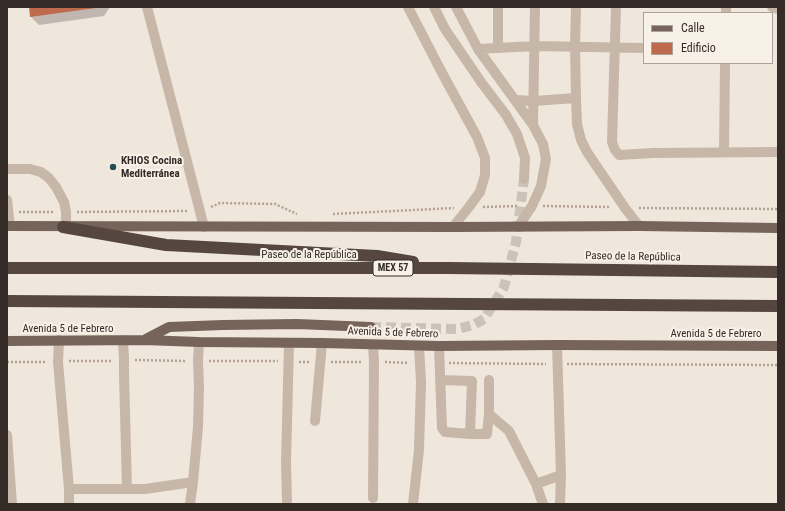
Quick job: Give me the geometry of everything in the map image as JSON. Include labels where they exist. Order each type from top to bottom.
[{"type":"highway","points":[[65,227],[166,246],[377,256],[450,268]]},
{"type":"highway","name":"Paseo de la República","points":[[7,268],[450,268],[778,272]]},
{"type":"highway","points":[[7,301],[778,306]]},
{"type":"main road","points":[[8,226],[639,226],[778,228]]},
{"type":"main road","points":[[144,340],[169,327],[223,324],[282,324],[370,327]]},
{"type":"main road","name":"Avenida 5 de Febrero","points":[[7,341],[144,340],[199,342],[322,342],[419,346],[778,346]]},
{"type":"street","points":[[147,7],[204,227]]},
{"type":"street","points":[[408,7],[441,71],[478,137],[485,158],[485,175],[480,192],[453,227]]},
{"type":"street","points":[[434,7],[445,28],[481,82],[506,115],[517,134],[525,158],[524,179]]},
{"type":"street","points":[[456,7],[478,49],[534,125],[543,144],[546,159],[542,186],[532,206],[518,226]]},
{"type":"street","points":[[498,7],[498,48]]},
{"type":"street","points":[[534,125],[535,7]]},
{"type":"street","points":[[576,7],[576,98],[577,124],[581,140],[587,152],[639,226]]},
{"type":"street","points":[[616,7],[612,142],[619,155],[652,153],[778,152]]},
{"type":"street","points":[[772,7],[778,9]]},
{"type":"street","points":[[478,49],[535,46],[643,48]]},
{"type":"street","points":[[724,152],[725,64]]},
{"type":"street","points":[[516,100],[534,101],[576,98]]},
{"type":"street","points":[[7,169],[30,169],[41,172],[49,178],[64,202],[66,212],[65,227]]},
{"type":"street","points":[[7,200],[9,212],[8,226]]},
{"type":"street","points":[[59,340],[58,362],[69,504]]},
{"type":"street","points":[[122,340],[124,360],[127,489]]},
{"type":"street","points":[[190,504],[198,427],[199,342]]},
{"type":"street","points":[[315,422],[322,342]]},
{"type":"street","points":[[287,501],[286,463],[289,343]]},
{"type":"street","points":[[372,345],[374,362],[373,498]]},
{"type":"street","points":[[557,345],[561,475],[560,504]]},
{"type":"street","points":[[413,504],[419,450],[421,382],[419,346]]},
{"type":"street","points":[[439,346],[442,428],[445,432],[488,434],[489,380]]},
{"type":"street","points":[[440,380],[472,381],[470,434]]},
{"type":"street","points":[[489,414],[509,431],[536,484],[543,504]]},
{"type":"street","points":[[7,435],[12,504]]},
{"type":"street","points":[[536,484],[561,475]]},
{"type":"street","points":[[69,489],[145,489],[193,482]]},
{"type":"path","points":[[9,212],[200,211],[220,203],[275,204],[299,215]]},
{"type":"path","points":[[330,214],[469,207],[532,206],[778,209]]},
{"type":"path","points":[[7,362],[124,360],[420,363]]},
{"type":"path","points":[[440,363],[778,365]]},
{"type":"building","points":[[29,7],[97,7],[30,17]]},
{"type":"tunnel","points":[[371,327],[457,329],[473,325],[484,319],[504,287],[516,242],[524,179]]},
{"type":"place","name":"KHIOS Cocina Mediterránea","points":[[113,167]]}]
